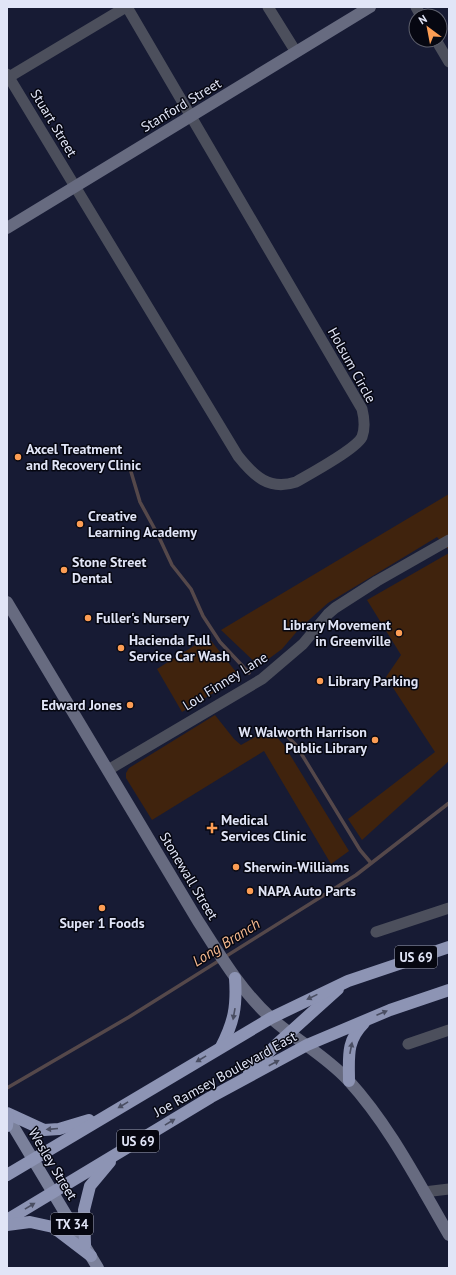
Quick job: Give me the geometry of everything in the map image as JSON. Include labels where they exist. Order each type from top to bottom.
[{"type":"highway","name":"Joe Ramsey Boulevard East","points":[[7,1175],[271,1018],[348,981],[449,947]]},
{"type":"highway","points":[[221,1047],[234,1017],[237,997],[233,975]]},
{"type":"highway","points":[[241,1080],[290,1032],[348,981]]},
{"type":"highway","name":"Joe Ramsey Boulevard East","points":[[7,1220],[241,1080],[307,1045],[367,1020],[449,990]]},
{"type":"highway","points":[[349,1081],[351,1044],[355,1032],[367,1020]]},
{"type":"highway","points":[[7,1118],[44,1130],[59,1129],[104,1116]]},
{"type":"highway","points":[[84,1245],[84,1210],[90,1186],[117,1154]]},
{"type":"highway","points":[[7,1226],[30,1222],[53,1226],[91,1256]]},
{"type":"main road","name":"Wesley Street","points":[[7,1118],[98,1268]]},
{"type":"street","points":[[8,76],[126,7]]},
{"type":"street","name":"Holsum Circle","points":[[75,187],[238,456],[252,473],[264,480],[286,486],[296,482],[354,446],[362,436],[364,420],[362,409],[126,7]]},
{"type":"street","points":[[268,7],[296,52]]},
{"type":"street","name":"Stanford Street","points":[[7,228],[370,7]]},
{"type":"street","points":[[441,48],[449,62]]},
{"type":"street","name":"Stuart Street","points":[[8,76],[75,187]]},
{"type":"street","name":"Lou Finney Lane","points":[[108,770],[262,679],[303,644],[328,614],[335,608],[377,581],[449,540]]},
{"type":"street","name":"Stonewall Street","points":[[7,602],[210,940],[233,975],[248,994],[271,1018],[307,1045],[349,1081],[388,1131],[449,1235]]},
{"type":"street","points":[[376,932],[449,908]]},
{"type":"street","points":[[408,1044],[449,1030]]},
{"type":"street","points":[[424,1192],[449,1189]]},
{"type":"shaded area","points":[[449,494],[449,550],[437,537],[328,603],[299,629],[282,649],[259,666],[221,630]]},
{"type":"shaded area","points":[[449,553],[449,761],[362,840],[348,819],[435,752],[386,677],[401,655],[367,600]]},
{"type":"shaded area","points":[[208,637],[240,677],[182,712],[157,669]]},
{"type":"shaded area","points":[[215,715],[234,739],[241,745],[269,729],[284,745],[349,851],[331,864],[264,751],[152,820],[126,778],[126,773],[129,768]]},
{"type":"waterway","points":[[129,465],[140,502],[172,565],[191,589],[203,616],[220,642],[249,673]]},
{"type":"waterway","points":[[282,731],[296,745],[360,850],[371,863]]},
{"type":"waterway","name":"Long Branch","points":[[7,1088],[129,1017],[356,875],[449,803]]},
{"type":"place","name":"Axcel Treatment and Recovery Clinic","points":[[18,457]]},
{"type":"place","name":"Creative Learning Academy","points":[[80,524]]},
{"type":"place","name":"Stone Street Dental","points":[[64,570]]},
{"type":"place","name":"Fuller's Nursery","points":[[88,618]]},
{"type":"place","name":"Library Movement in Greenville","points":[[399,633]]},
{"type":"place","name":"Hacienda Full Service Car Wash","points":[[121,648]]},
{"type":"place","name":"Library Parking","points":[[320,681]]},
{"type":"place","name":"Edward Jones","points":[[130,705]]},
{"type":"place","name":"W. Walworth Harrison Public Library","points":[[375,740]]},
{"type":"place","name":"Medical Services Clinic","points":[[212,828]]},
{"type":"place","name":"Sherwin-Williams","points":[[236,867]]},
{"type":"place","name":"NAPA Auto Parts","points":[[250,891]]},
{"type":"place","name":"Super 1 Foods","points":[[102,908]]}]
